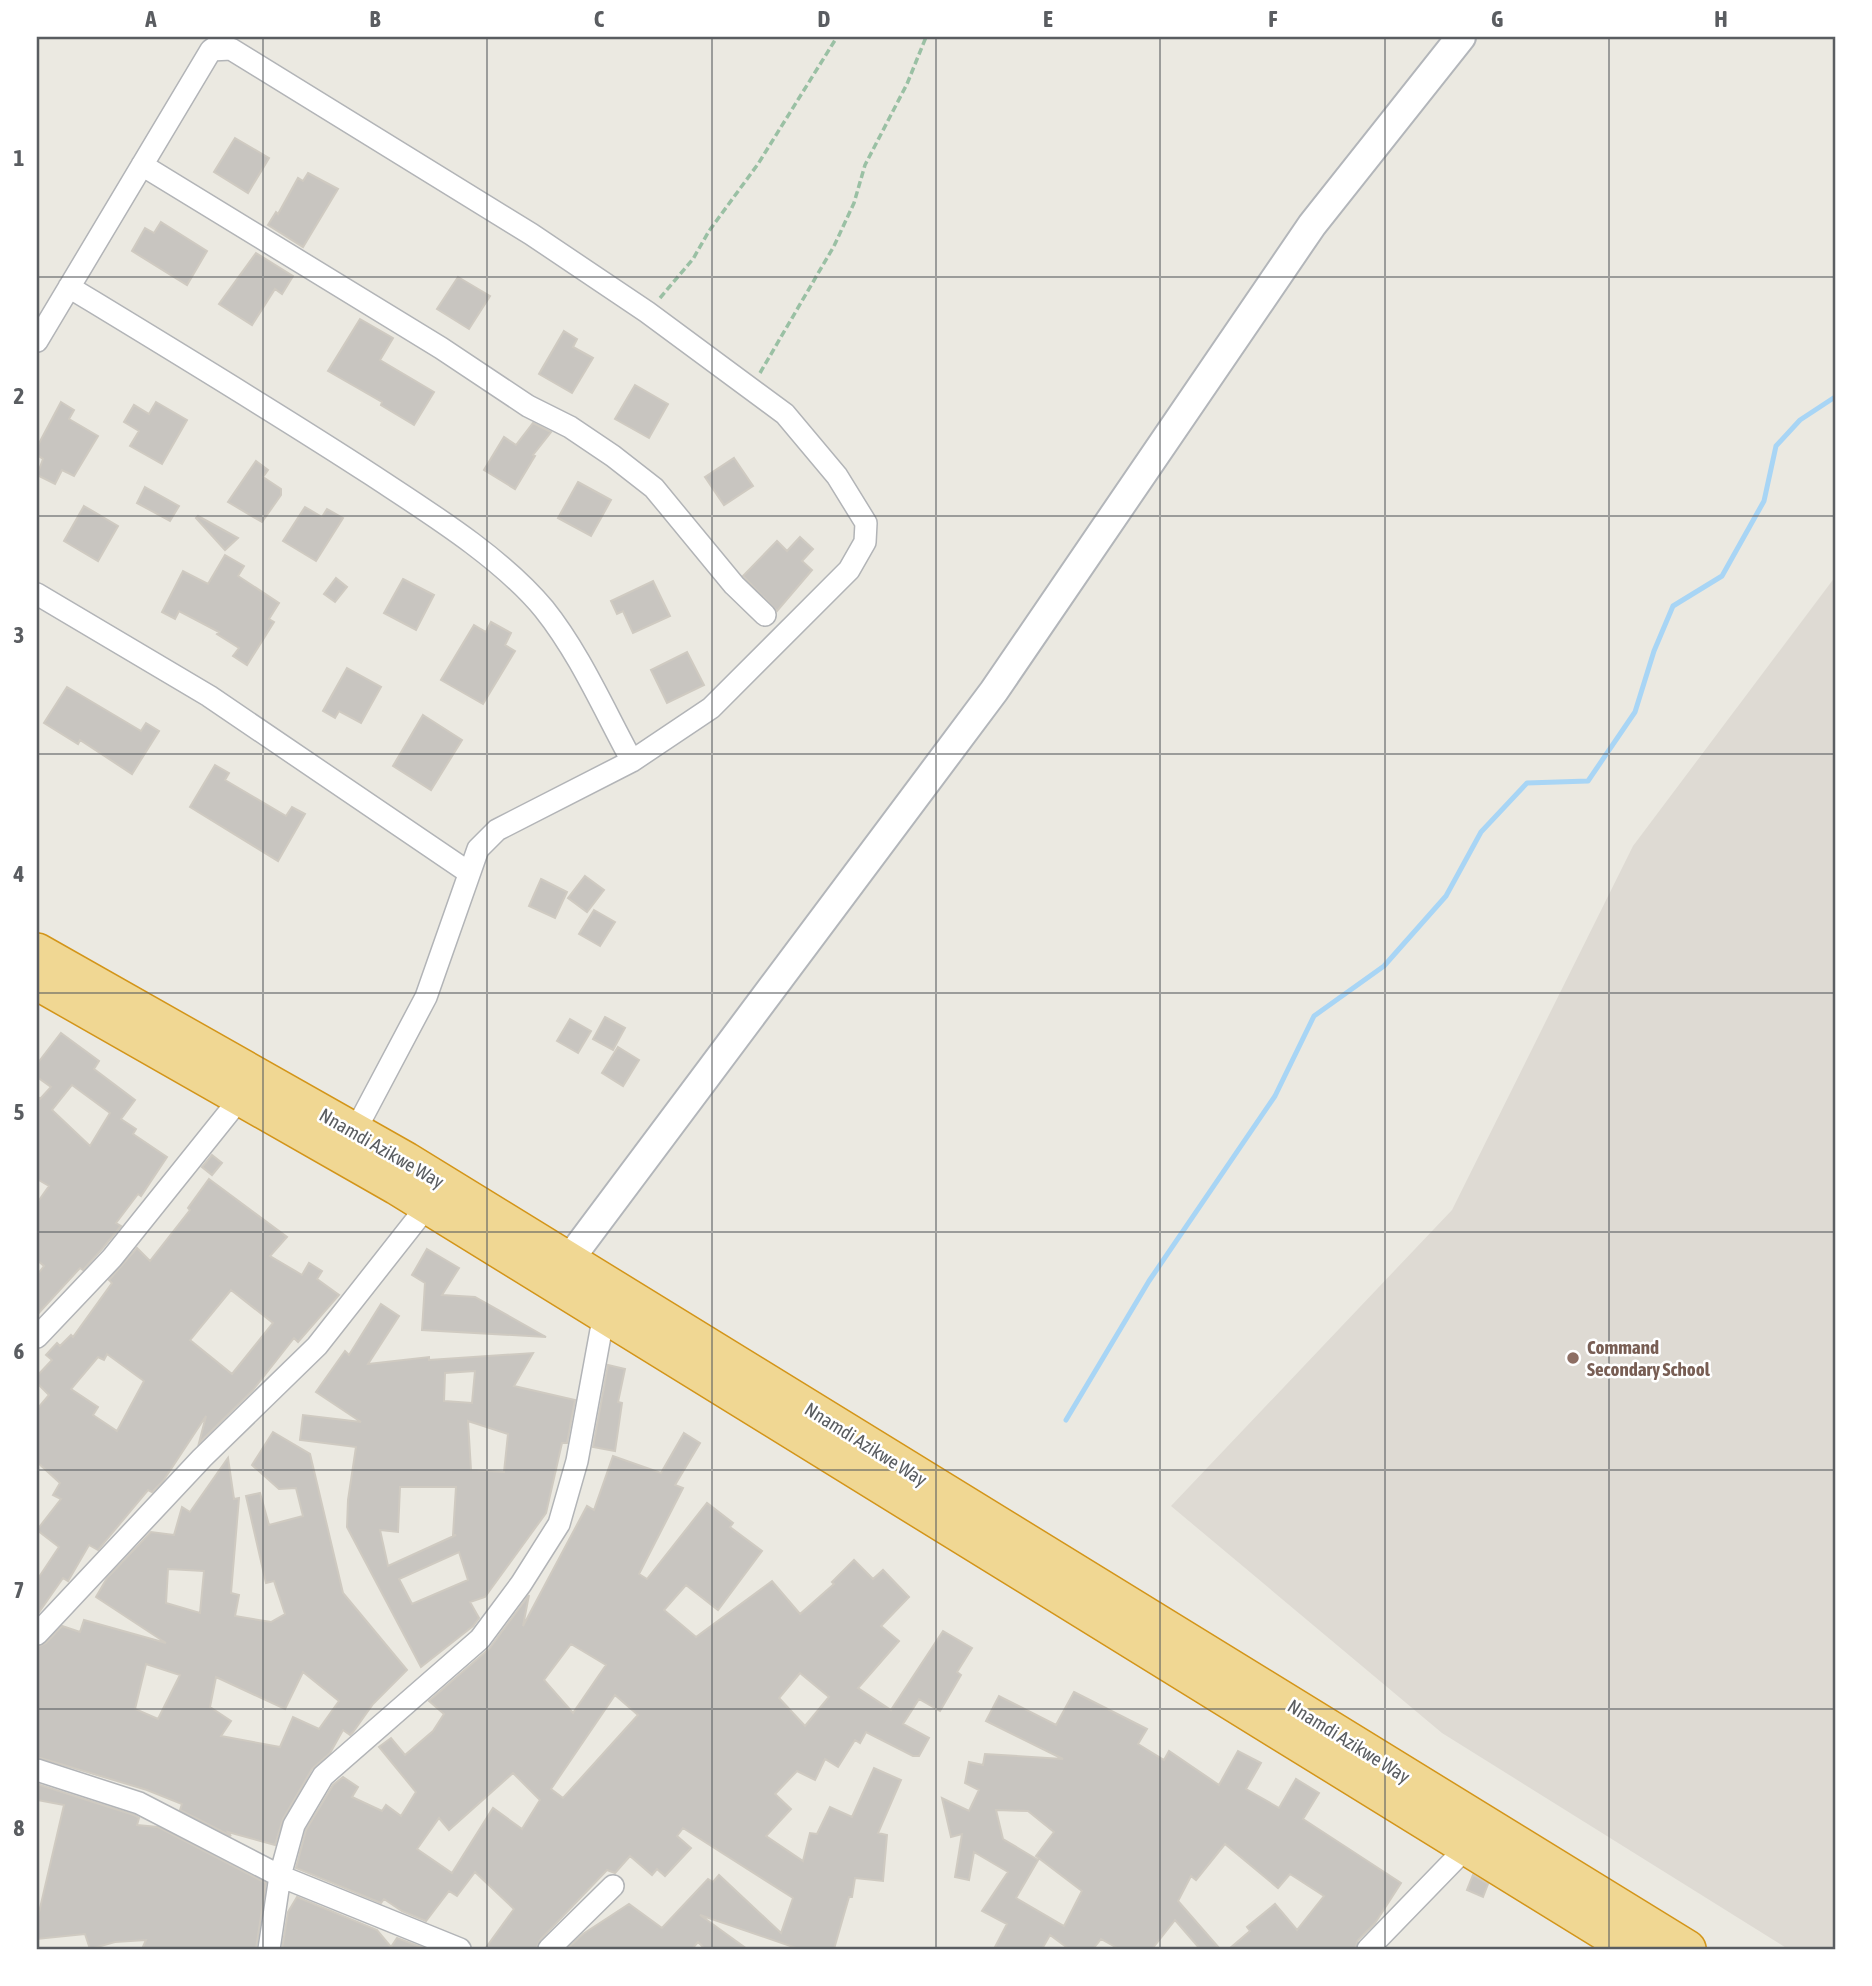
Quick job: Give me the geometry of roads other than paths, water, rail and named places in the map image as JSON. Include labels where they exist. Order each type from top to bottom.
[{"type":"highway","name":"Nnamdi Azikwe Way","points":[[37,951],[355,1131],[1687,1949]]},
{"type":"highway","name":"Nnamdi Azikwe Way","points":[[37,981],[242,1096],[428,1205],[1467,1847],[1621,1946]]},
{"type":"street","points":[[37,341],[211,50],[231,37]]},
{"type":"street","points":[[568,1261],[994,691],[1312,225],[1461,37]]},
{"type":"street","points":[[211,50],[232,49],[531,234],[647,312],[785,414],[837,476],[866,523],[866,542],[849,570],[711,708],[632,761],[497,830],[478,849],[426,997],[355,1131]]},
{"type":"street","points":[[142,165],[429,341],[527,406],[570,427],[613,456],[654,488],[734,585],[765,615]]},
{"type":"street","points":[[69,287],[267,406],[418,506],[498,565],[543,608],[570,647],[632,761]]},
{"type":"street","points":[[37,594],[209,696],[468,872]]},
{"type":"street","points":[[37,1337],[111,1258],[242,1096]]},
{"type":"street","points":[[37,1634],[202,1458],[317,1346],[428,1205]]},
{"type":"street","points":[[269,1949],[280,1876],[294,1825],[323,1776],[480,1639],[521,1584],[559,1524],[577,1461],[604,1314]]},
{"type":"street","points":[[37,1770],[139,1803],[280,1876],[460,1949]]},
{"type":"street","points":[[1368,1949],[1467,1847]]},
{"type":"street","points":[[549,1949],[613,1886]]},
{"type":"waterway","points":[[1066,1420],[1149,1281],[1275,1096],[1314,1016],[1384,966],[1446,896],[1481,832],[1527,783],[1588,781],[1635,712],[1654,651],[1673,606],[1722,576],[1764,501],[1776,446],[1800,420],[1835,397]]},
{"type":"place","name":"Command Secondary School","points":[[1573,1358]]}]
